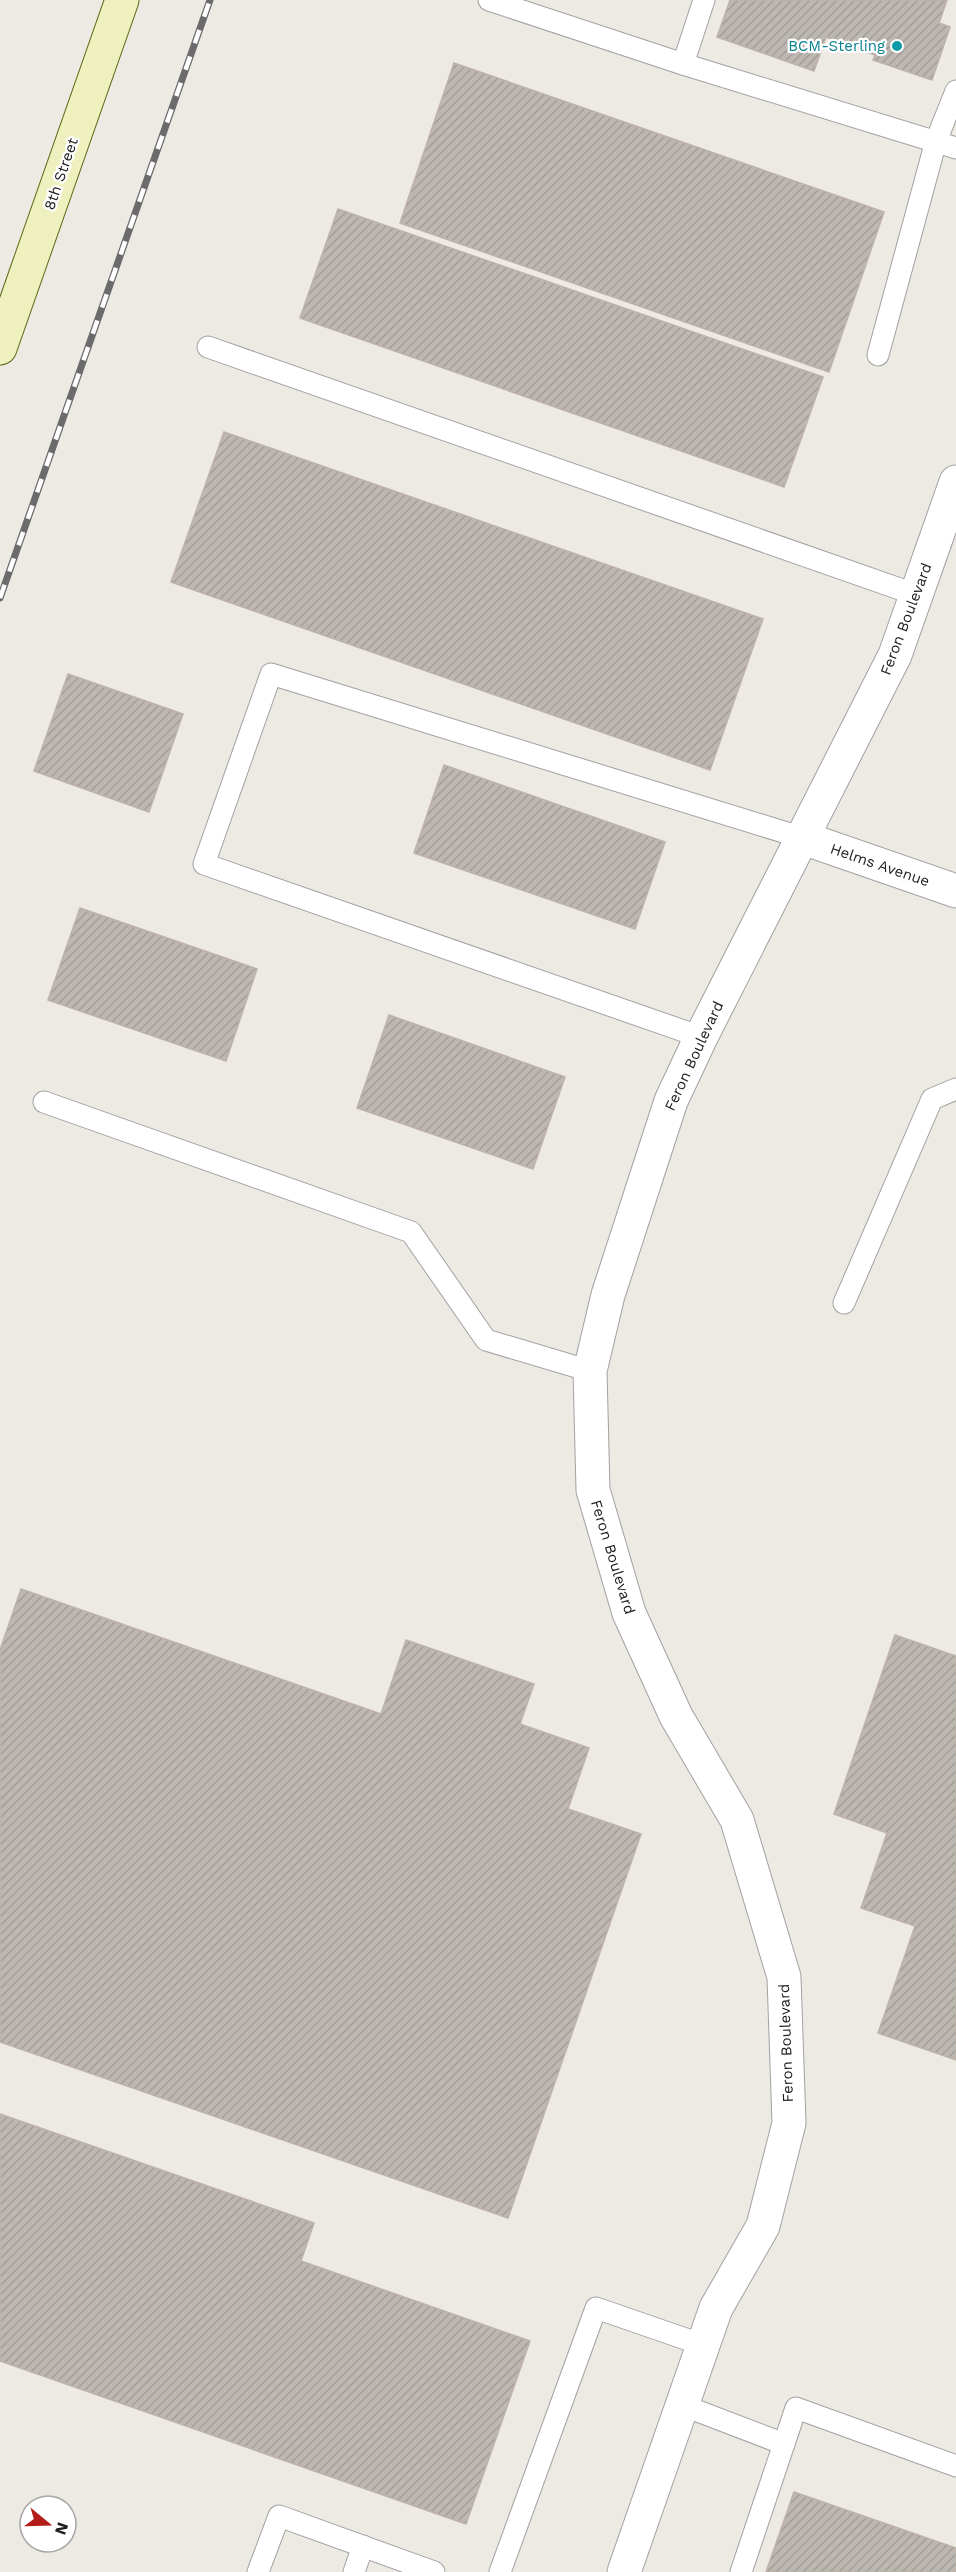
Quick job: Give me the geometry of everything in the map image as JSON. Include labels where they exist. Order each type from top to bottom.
[{"type":"street","name":"8th Street","points":[[0,348],[114,2]]},
{"type":"street","name":"Feron Boulevard","points":[[624,2572],[716,2308],[763,2226],[789,2123],[784,1977],[736,1820],[676,1716],[628,1613],[593,1490],[590,1371],[608,1294],[671,1101],[701,1037],[895,655],[956,482]]},
{"type":"street","name":"Helms Avenue","points":[[803,838],[956,891]]},
{"type":"lane","points":[[489,0],[683,64],[956,148]]},
{"type":"lane","points":[[683,64],[704,0]]},
{"type":"lane","points":[[878,355],[936,141],[956,91]]},
{"type":"lane","points":[[208,347],[917,595]]},
{"type":"lane","points":[[701,1037],[204,864],[271,674],[803,838]]},
{"type":"lane","points":[[844,1303],[932,1099],[956,1089]]},
{"type":"lane","points":[[44,1102],[411,1232],[486,1340],[590,1371]]},
{"type":"lane","points":[[500,2572],[596,2308],[703,2345]]},
{"type":"lane","points":[[682,2406],[784,2444]]},
{"type":"lane","points":[[741,2572],[796,2408],[956,2466]]},
{"type":"lane","points":[[258,2572],[279,2516],[434,2572]]},
{"type":"lane","points":[[354,2572],[363,2546]]},
{"type":"building","name":"BCM-Sterling","points":[[730,0],[947,0],[939,23],[950,27],[932,80],[873,60],[875,55],[826,37],[814,71],[717,37]]},
{"type":"building","points":[[454,63],[884,212],[829,372],[400,223]]},
{"type":"building","points":[[338,209],[823,377],[784,487],[300,318]]},
{"type":"building","points":[[224,432],[763,619],[710,770],[171,582]]},
{"type":"building","points":[[68,674],[183,714],[149,812],[34,771]]},
{"type":"building","points":[[444,765],[665,842],[635,929],[414,853]]},
{"type":"building","points":[[80,908],[257,969],[226,1061],[48,1000]]},
{"type":"building","points":[[389,1015],[565,1077],[533,1169],[357,1108]]},
{"type":"building","points":[[21,1589],[381,1714],[406,1640],[534,1684],[520,1724],[589,1748],[568,1809],[641,1834],[508,2218],[0,2042],[0,1650]]},
{"type":"building","points":[[895,1635],[956,1656],[956,2060],[878,2033],[915,1926],[861,1908],[887,1833],[834,1814]]},
{"type":"building","points":[[0,2114],[314,2223],[301,2261],[530,2341],[466,2524],[0,2361]]},
{"type":"building","points":[[794,2492],[956,2548],[956,2572],[766,2572]]},
{"type":"railway","points":[[0,598],[210,0]]},
{"type":"place","name":"BCM-Sterling","points":[[897,46]]}]
